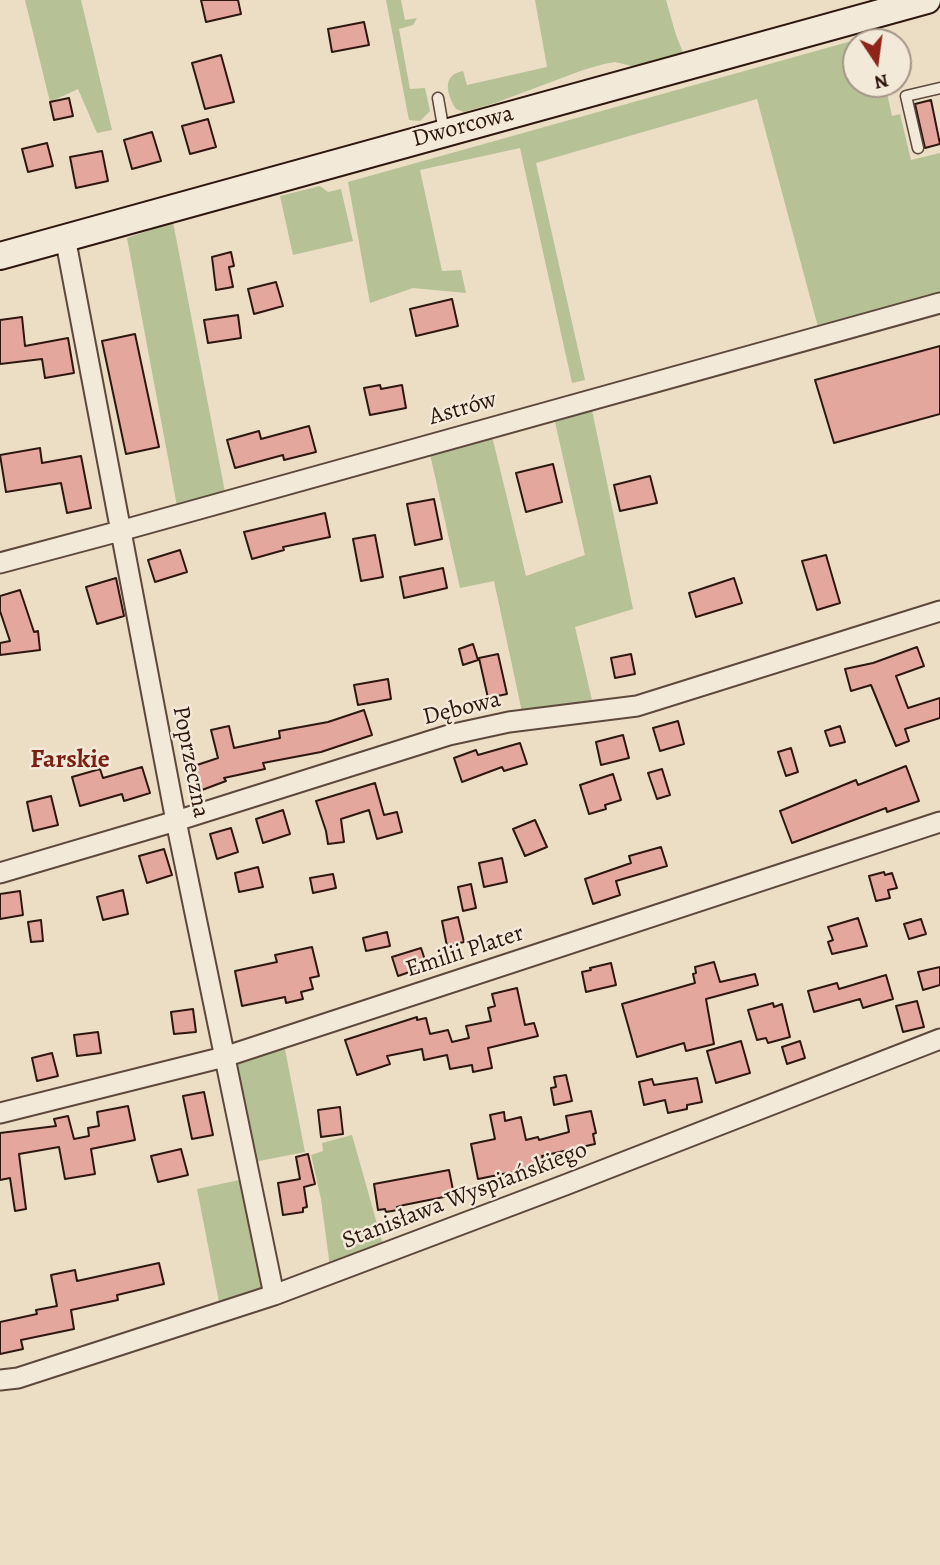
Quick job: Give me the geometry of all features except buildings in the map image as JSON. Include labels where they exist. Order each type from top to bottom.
[{"type":"main road","name":"Dworcowa","points":[[0,256],[927,0]]},
{"type":"street","name":"Poprzeczna","points":[[65,237],[176,821],[274,1295]]},
{"type":"street","name":"Astrów","points":[[0,563],[940,303]]},
{"type":"street","name":"Dębowa","points":[[0,873],[449,735],[509,722],[637,706],[940,611]]},
{"type":"street","name":"Emilii Plater","points":[[0,1113],[224,1057],[940,822]]},
{"type":"street","name":"Stanisława Wyspiańskiego","points":[[0,1380],[18,1378],[274,1295],[940,1039]]},
{"type":"lane","points":[[918,148],[906,96],[940,89]]},
{"type":"lane","points":[[438,98],[444,132]]},
{"type":"green space","points":[[25,0],[81,0],[112,130],[97,133],[78,89],[50,102]]},
{"type":"green space","points":[[386,0],[401,0],[405,20],[417,18],[413,25],[399,29],[410,89],[425,88],[430,111],[420,121],[409,120]]},
{"type":"green space","points":[[535,0],[666,0],[684,55],[636,67],[615,62],[604,64],[495,103],[464,112],[456,109],[448,86],[451,77],[456,73],[463,71],[467,85],[547,67]]},
{"type":"green space","points":[[842,44],[842,98],[888,98],[892,116],[900,114],[911,160],[940,153],[940,296],[818,327],[757,99],[536,163],[585,380],[572,383],[520,148],[420,170],[442,271],[461,270],[466,293],[413,288],[370,303],[348,182]]},
{"type":"green space","points":[[320,186],[328,192],[341,189],[353,241],[293,255],[280,196]]},
{"type":"green space","points":[[173,222],[225,492],[177,506],[127,238]]},
{"type":"green space","points":[[592,410],[633,609],[575,627],[592,700],[522,712],[494,581],[460,588],[430,454],[491,432],[526,576],[585,555],[555,422]]},
{"type":"green space","points":[[284,1044],[305,1152],[254,1162],[236,1069],[238,1060]]},
{"type":"green space","points":[[352,1135],[385,1252],[330,1267],[321,1199],[311,1155],[323,1151],[322,1143]]},
{"type":"green space","points":[[244,1179],[268,1293],[220,1307],[197,1189]]},
{"type":"district","name":"Farskie","points":[[70,761]]}]
